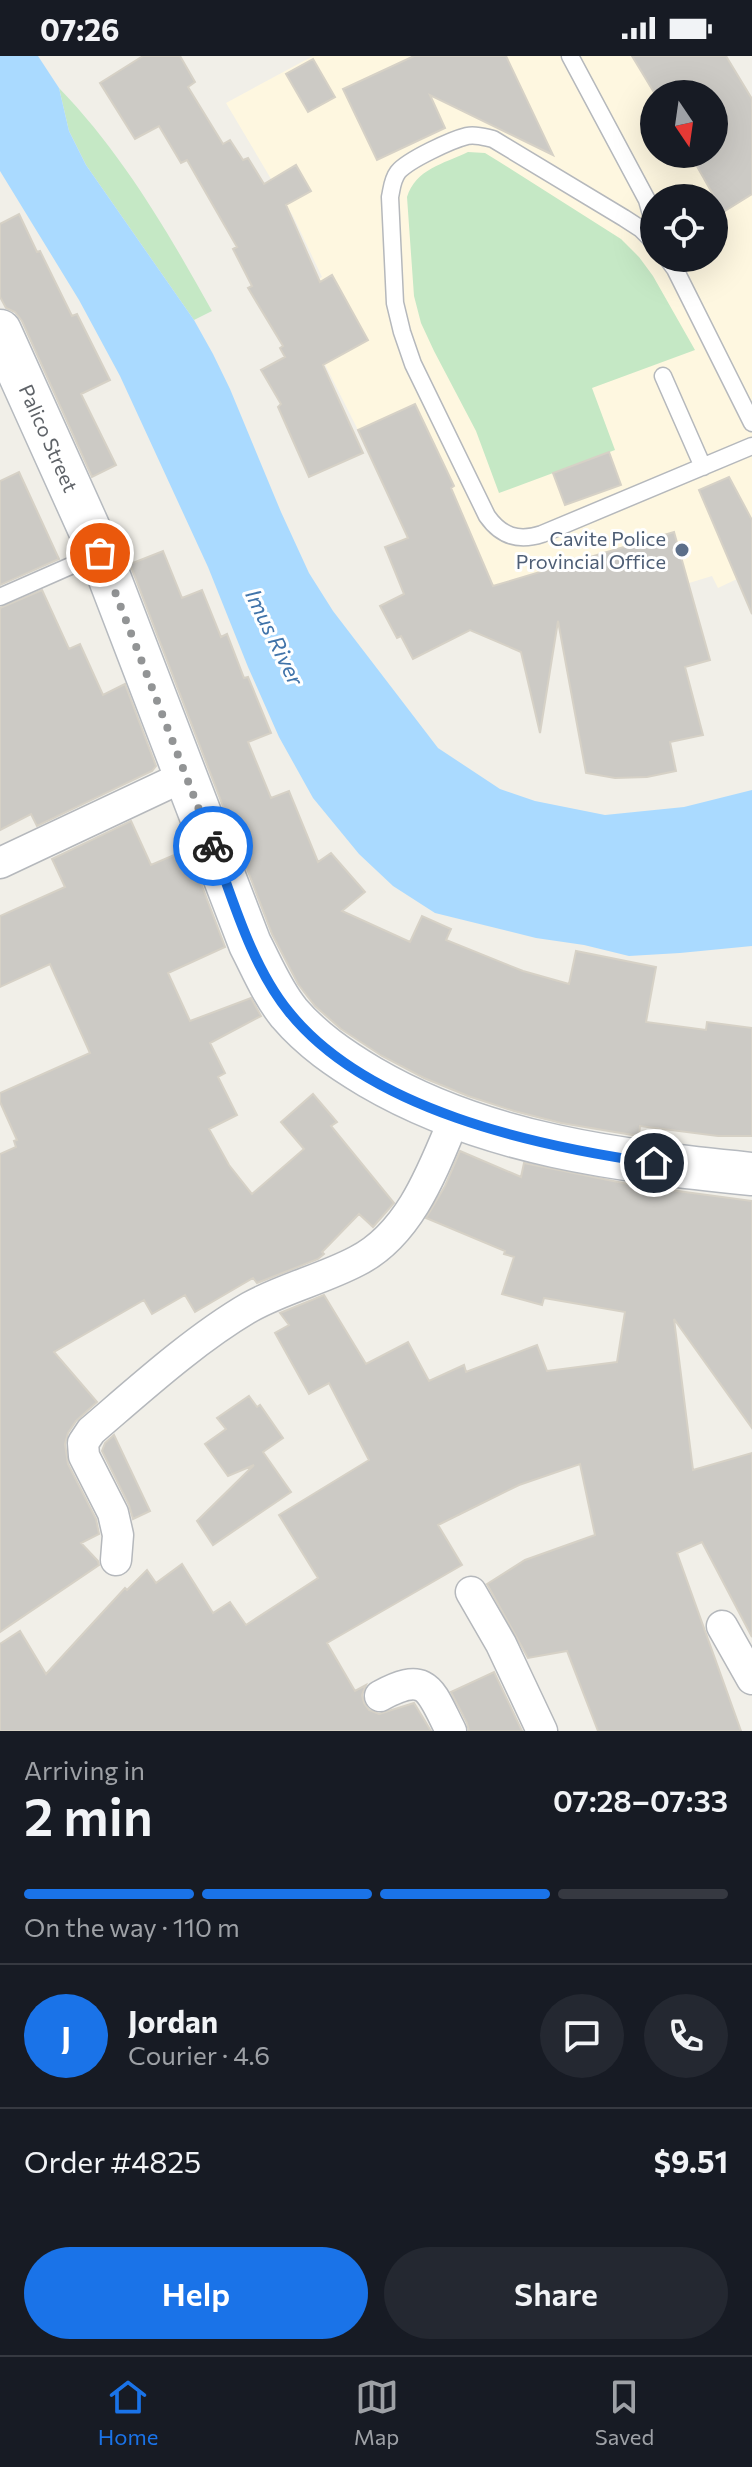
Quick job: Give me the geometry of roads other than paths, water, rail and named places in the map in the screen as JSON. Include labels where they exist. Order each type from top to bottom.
[{"type":"street","name":"Palico Street","points":[[0,331],[100,553],[250,944],[272,988],[288,1011],[326,1049],[346,1063],[395,1092],[455,1117],[514,1137],[599,1155],[752,1174]]},
{"type":"street","points":[[0,863],[187,775]]},
{"type":"street","points":[[116,1560],[118,1535],[113,1513],[84,1456],[83,1443],[91,1431],[202,1340],[251,1307],[357,1261],[378,1248],[405,1220],[455,1117]]},
{"type":"street","points":[[471,1592],[501,1644],[542,1731]]},
{"type":"street","points":[[722,1626],[752,1679]]},
{"type":"street","points":[[380,1696],[398,1686],[410,1683],[422,1685],[431,1693],[451,1731]]},
{"type":"lane","points":[[570,56],[640,187]]},
{"type":"lane","points":[[640,228],[493,139],[480,135],[466,136],[419,157],[399,171],[393,180],[390,197],[392,267],[395,303],[402,332],[413,364],[487,516],[501,532],[520,539],[531,538],[752,446]]},
{"type":"lane","points":[[676,272],[752,423]]},
{"type":"lane","points":[[663,376],[703,467]]},
{"type":"lane","points":[[0,597],[100,553]]},
{"type":"water","name":"Imus River","points":[[0,56],[38,56],[59,88],[69,131],[86,165],[194,320],[213,354],[309,573],[333,611],[438,748],[500,789],[535,801],[605,815],[684,807],[752,790],[752,946],[629,956],[536,938],[435,913],[393,886],[359,854],[313,798],[279,737],[208,567],[120,376],[79,300],[0,171]]},
{"type":"place","name":"Cavite Police Provincial Office","points":[[682,550]]}]
